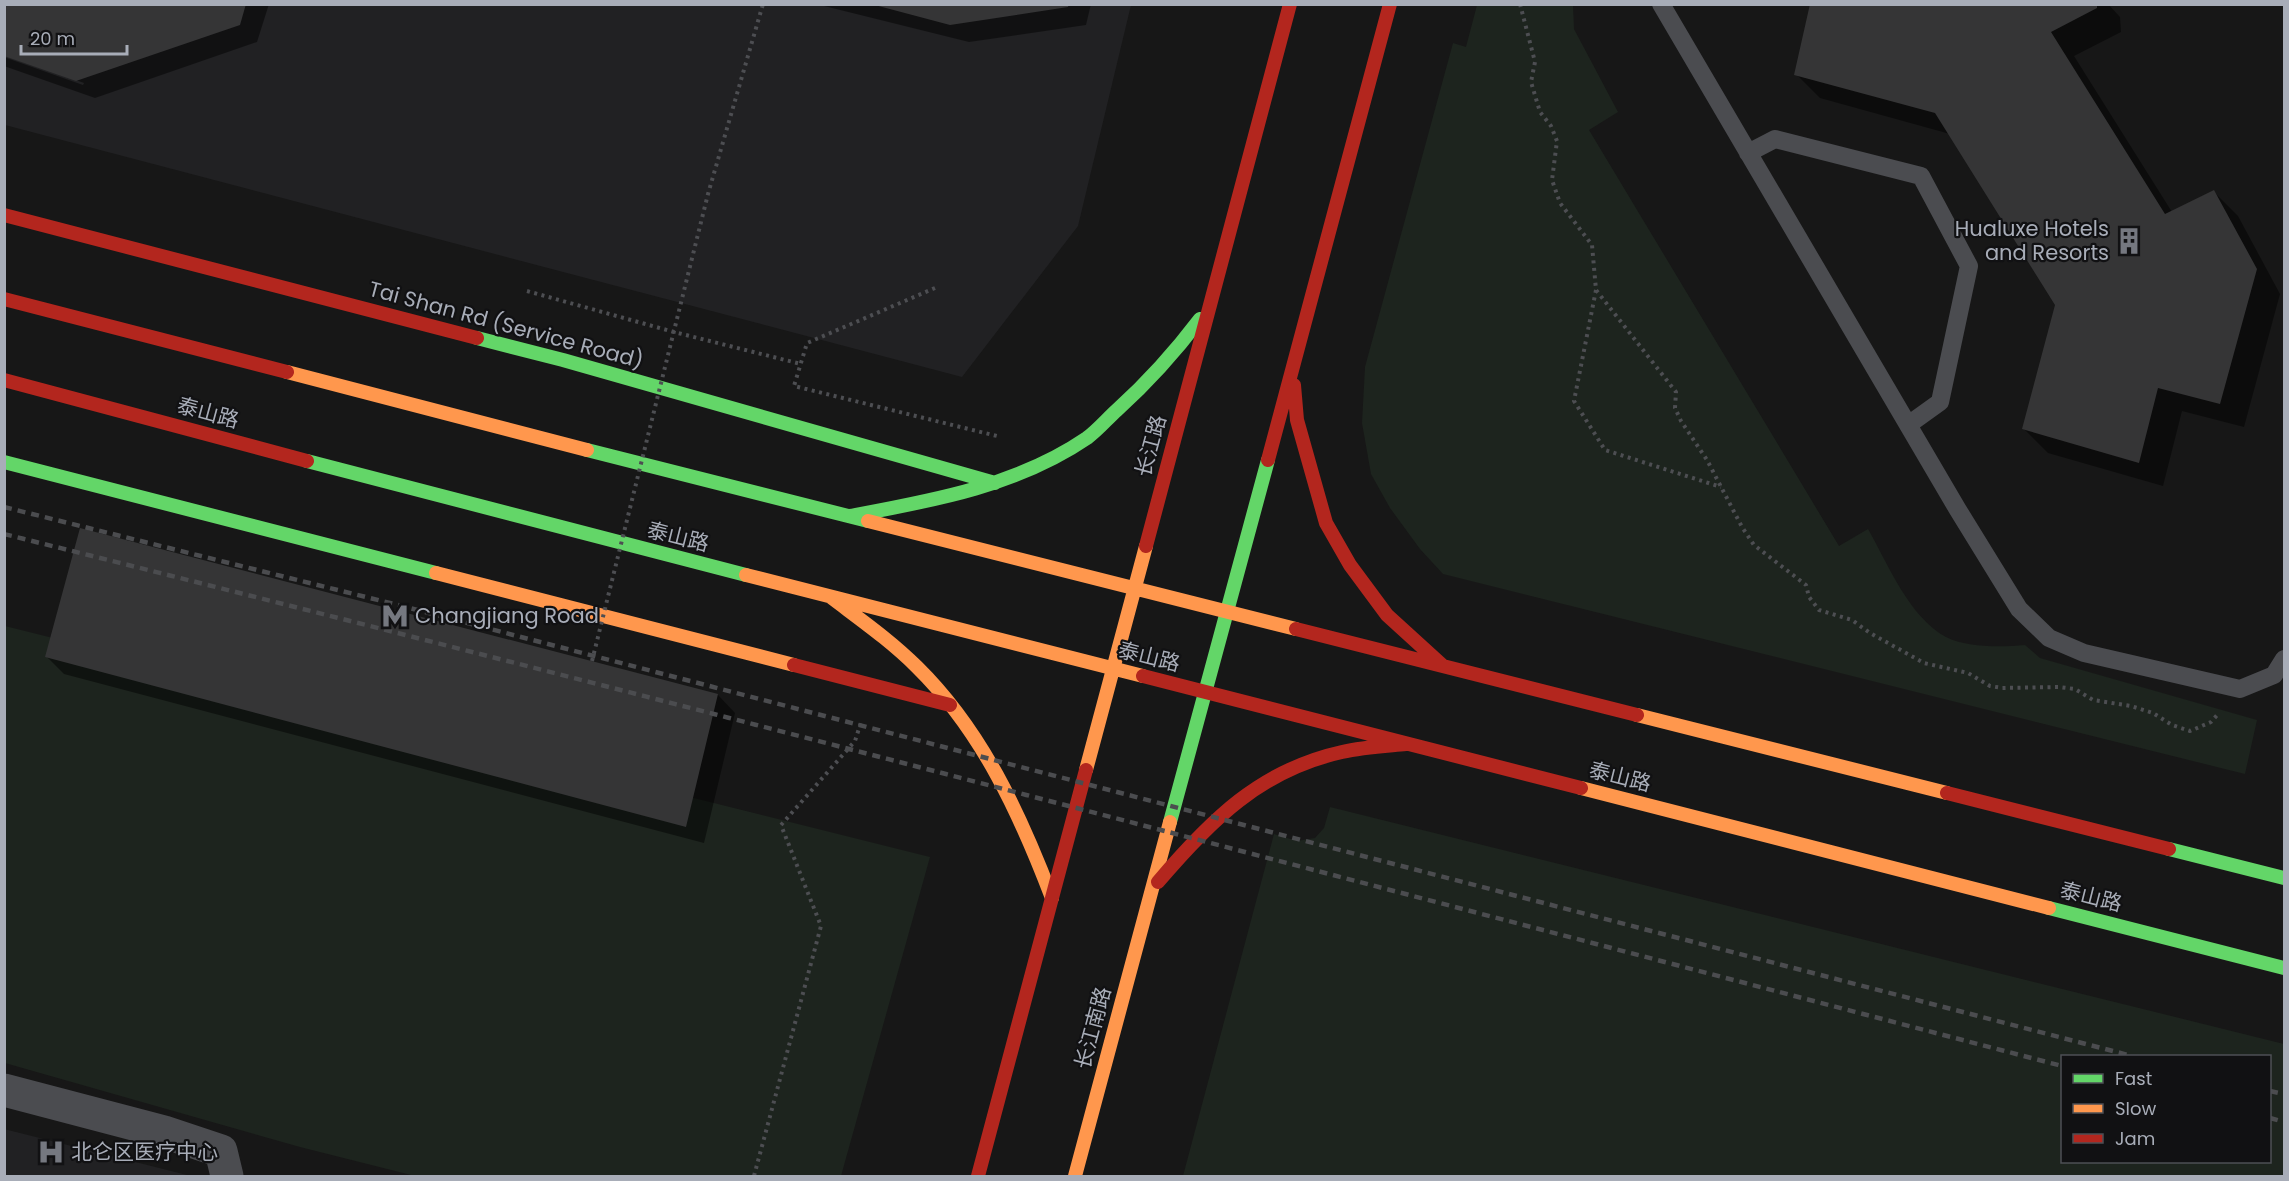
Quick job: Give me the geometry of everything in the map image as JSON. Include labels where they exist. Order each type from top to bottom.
[{"type":"main road","name":"长江路","points":[[1052,898],[1290,4]]},
{"type":"main road","points":[[1152,890],[1390,4]]},
{"type":"main road","name":"Tai Shan Rd (Service Road)","points":[[4,215],[563,360],[995,483]]},
{"type":"main road","points":[[4,299],[517,432],[2284,878]]},
{"type":"main road","points":[[850,516],[929,502],[995,483],[1045,461],[1083,440],[1128,401],[1174,354],[1210,306]]},
{"type":"main road","points":[[1293,362],[1297,420],[1326,523],[1350,565],[1387,615],[1443,666]]},
{"type":"main road","name":"泰山路","points":[[4,380],[518,518],[2284,968]]},
{"type":"main road","points":[[4,462],[950,705]]},
{"type":"main road","points":[[832,598],[878,633],[926,676],[950,705],[994,765],[1037,857],[1052,898],[978,1176]]},
{"type":"main road","points":[[1152,890],[1192,842],[1235,801],[1283,770],[1334,753],[1406,744]]},
{"type":"main road","name":"长江南路","points":[[1075,1176],[1152,890]]},
{"type":"street","points":[[4,1090],[164,1132],[221,1151],[227,1176]]},
{"type":"lane","points":[[1661,4],[1908,425],[2019,609],[2049,638],[2084,653],[2228,687],[2240,689],[2274,675],[2284,659]]},
{"type":"lane","points":[[1748,153],[1775,139],[1921,176],[1969,266],[1940,402],[1908,425]]},
{"type":"path","points":[[592,661],[708,194],[763,4]]},
{"type":"path","points":[[1520,4],[1535,62],[1532,82],[1540,112],[1551,126],[1557,141],[1552,180],[1560,203],[1592,245],[1596,290],[1574,401],[1605,450],[1722,487]]},
{"type":"path","points":[[935,288],[807,343],[794,386],[997,436]]},
{"type":"path","points":[[1596,290],[1676,392],[1675,408],[1754,545],[1806,585],[1809,597],[1819,609],[1852,620],[1870,633],[1924,663],[1968,673],[1990,686],[2075,689],[2093,700],[2131,706],[2153,713],[2172,725],[2190,731],[2211,722],[2222,710],[2228,687]]},
{"type":"path","points":[[527,291],[801,364]]},
{"type":"path","points":[[754,1176],[821,926],[781,825],[855,741],[871,685]]},
{"type":"shaded area","points":[[4,5],[1131,5],[1078,226],[962,377],[5,125]]},
{"type":"shaded area","points":[[1477,5],[1573,5],[1574,29],[1618,112],[1589,130],[1839,546],[1868,529],[1910,603],[1933,628],[1954,641],[1985,646],[2025,645],[2040,658],[2257,720],[2245,774],[1443,574],[1420,549],[1390,508],[1371,474],[1362,423],[1365,367],[1453,43],[1466,47]]},
{"type":"shaded area","points":[[5,626],[930,857],[841,1176],[415,1176],[300,1147],[5,1063]]},
{"type":"shaded area","points":[[1330,807],[2284,1044],[2284,1176],[1183,1176],[1274,834],[1297,841],[1315,838],[1324,828]]},
{"type":"shaded area","name":"北仑区医疗中心","points":[[4,1129],[191,1176],[5,1176]]},
{"type":"building","points":[[4,4],[246,4],[240,25],[76,81],[4,56]]},
{"type":"building","points":[[871,4],[1069,4],[1068,7],[950,25]]},
{"type":"building","name":"Hualuxe Hotels and Resorts","points":[[1810,4],[2097,4],[2097,8],[2051,32],[2165,214],[2214,190],[2257,269],[2220,404],[2158,388],[2139,463],[2022,429],[2055,305],[1935,113],[1794,75]]},
{"type":"building","name":"Changjiang Road","points":[[80,528],[718,694],[686,827],[45,657]]},
{"type":"railway","points":[[4,507],[398,605],[2128,1055]]},
{"type":"railway","points":[[4,534],[777,730],[2061,1066]]},
{"type":"railway","points":[[2271,1091],[2284,1094]]},
{"type":"railway","points":[[2271,1118],[2284,1122]]},
{"type":"traffic: fast","points":[[850,516],[973,489],[1003,480],[1060,455],[1091,435],[1161,366],[1200,319]]},
{"type":"traffic: fast","points":[[477,338],[563,360],[995,483]]},
{"type":"traffic: fast","points":[[587,450],[868,521]]},
{"type":"traffic: fast","points":[[1170,822],[1268,460]]},
{"type":"traffic: fast","points":[[307,461],[746,575]]},
{"type":"traffic: fast","points":[[4,462],[436,573]]},
{"type":"traffic: fast","points":[[2169,849],[2284,878]]},
{"type":"traffic: fast","points":[[2049,908],[2284,968]]},
{"type":"traffic: slow","points":[[287,372],[587,450]]},
{"type":"traffic: slow","points":[[868,521],[1296,629]]},
{"type":"traffic: slow","points":[[1086,770],[1146,546]]},
{"type":"traffic: slow","points":[[436,573],[794,665]]},
{"type":"traffic: slow","points":[[746,575],[1143,676]]},
{"type":"traffic: slow","points":[[832,598],[907,657],[961,718],[997,775],[1027,835],[1052,898]]},
{"type":"traffic: slow","points":[[1637,715],[1947,793]]},
{"type":"traffic: slow","points":[[1581,788],[2049,908]]},
{"type":"traffic: slow","points":[[1075,1176],[1170,822]]},
{"type":"traffic: jam","points":[[1146,546],[1290,4]]},
{"type":"traffic: jam","points":[[1268,460],[1390,4]]},
{"type":"traffic: jam","points":[[4,215],[477,338]]},
{"type":"traffic: jam","points":[[4,299],[287,372]]},
{"type":"traffic: jam","points":[[4,380],[307,461]]},
{"type":"traffic: jam","points":[[1294,385],[1297,420],[1326,523],[1350,565],[1387,615],[1443,666]]},
{"type":"traffic: jam","points":[[1296,629],[1637,715]]},
{"type":"traffic: jam","points":[[794,665],[950,705]]},
{"type":"traffic: jam","points":[[1143,676],[1581,788]]},
{"type":"traffic: jam","points":[[1158,882],[1217,819],[1261,785],[1286,771],[1313,760],[1350,750],[1406,744]]},
{"type":"traffic: jam","points":[[978,1176],[1086,770]]},
{"type":"traffic: jam","points":[[1947,793],[2169,849]]},
{"type":"place","name":"Hualuxe Hotels and Resorts","points":[[2129,241]]},
{"type":"place","name":"Changjiang Road","points":[[395,616]]},
{"type":"place","name":"北仑区医疗中心","points":[[51,1152]]}]
